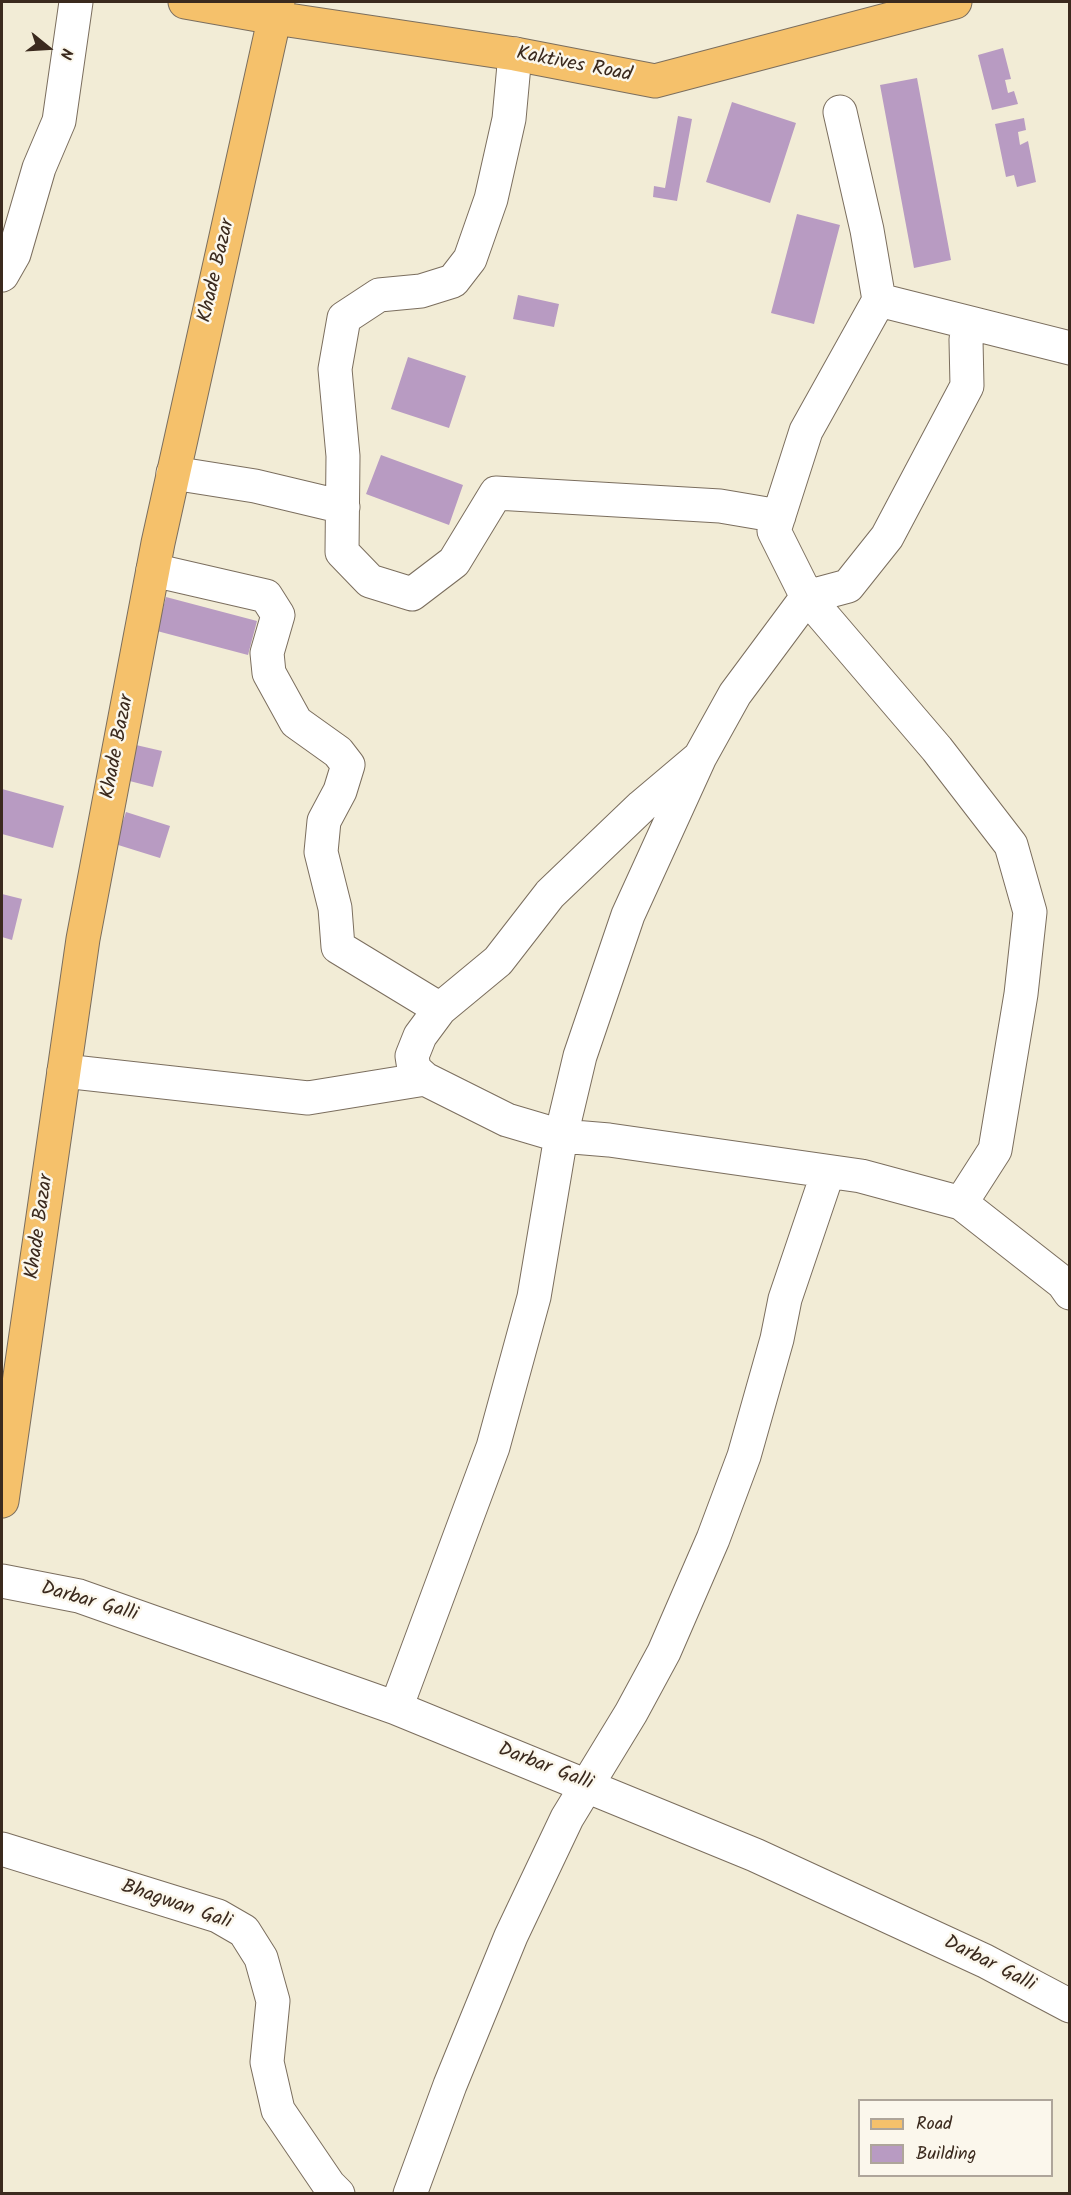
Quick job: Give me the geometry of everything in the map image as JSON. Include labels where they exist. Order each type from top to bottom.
[{"type":"main road","name":"Kaktives Road","points":[[185,2],[276,10],[655,81],[882,12],[955,2]]},
{"type":"main road","name":"Khade Bazar","points":[[2,1501],[83,939],[173,473],[276,10]]},
{"type":"street","points":[[2,275],[14,254],[39,168],[59,121],[76,2]]},
{"type":"street","points":[[514,54],[509,119],[491,199],[470,259],[453,281],[421,291],[379,295],[344,318],[335,369],[343,456],[342,552],[370,581],[412,594],[454,562],[496,493],[720,506],[779,516]]},
{"type":"street","points":[[840,112],[867,230],[879,300],[806,431],[774,531],[807,597],[937,749],[1011,844],[1030,912],[1021,994],[995,1150],[961,1203]]},
{"type":"street","points":[[879,300],[1070,348]]},
{"type":"street","points":[[396,1708],[492,1447],[534,1297],[561,1136],[580,1056],[628,915],[700,757],[735,694],[807,597],[848,586],[887,537],[967,386],[968,323]]},
{"type":"street","points":[[173,473],[255,486],[343,507]]},
{"type":"street","points":[[153,570],[266,596],[278,615],[267,653],[269,674],[296,722],[338,752],[348,765],[340,791],[324,821],[321,852],[335,908],[338,947],[440,1009]]},
{"type":"street","points":[[700,757],[642,807],[550,894],[498,961],[440,1009],[420,1036],[412,1056],[414,1069],[425,1079],[507,1120],[561,1136],[609,1140],[861,1176],[961,1203],[1063,1283],[1070,1293]]},
{"type":"street","points":[[64,1071],[308,1098],[425,1079]]},
{"type":"street","points":[[410,2193],[501,1958],[567,1818],[631,1713],[664,1652],[713,1539],[744,1456],[772,1359],[785,1299],[828,1172]]},
{"type":"street","name":"Darbar Galli","points":[[2,1581],[79,1596],[396,1708],[766,1859],[985,1961],[1070,2006]]},
{"type":"street","name":"Bhagwan Gali","points":[[2,1849],[218,1916],[244,1931],[261,1959],[273,2001],[267,2062],[278,2110],[329,2185],[338,2193]]},
{"type":"building","points":[[1003,48],[1011,79],[1005,80],[1008,93],[1014,91],[1018,104],[992,110],[978,55]]},
{"type":"building","points":[[917,78],[951,260],[914,268],[880,85]]},
{"type":"building","points":[[732,102],[796,123],[770,203],[706,182]]},
{"type":"building","points":[[678,116],[692,119],[677,201],[653,197],[654,186],[665,188]]},
{"type":"building","points":[[1024,118],[1026,130],[1018,132],[1020,145],[1028,141],[1036,182],[1017,187],[1014,175],[1006,177],[995,124]]},
{"type":"building","points":[[797,214],[840,225],[814,324],[771,313]]},
{"type":"building","points":[[518,295],[559,304],[554,327],[513,319]]},
{"type":"building","points":[[408,357],[466,376],[449,428],[391,409]]},
{"type":"building","points":[[381,455],[463,485],[449,525],[366,494]]},
{"type":"building","points":[[166,597],[257,621],[248,655],[157,631]]},
{"type":"building","points":[[123,742],[162,751],[153,787],[114,777]]},
{"type":"building","points":[[2,789],[64,806],[53,848],[2,834]]},
{"type":"building","points":[[126,812],[170,826],[160,858],[115,844]]},
{"type":"building","points":[[2,894],[22,899],[12,940],[2,937]]}]
